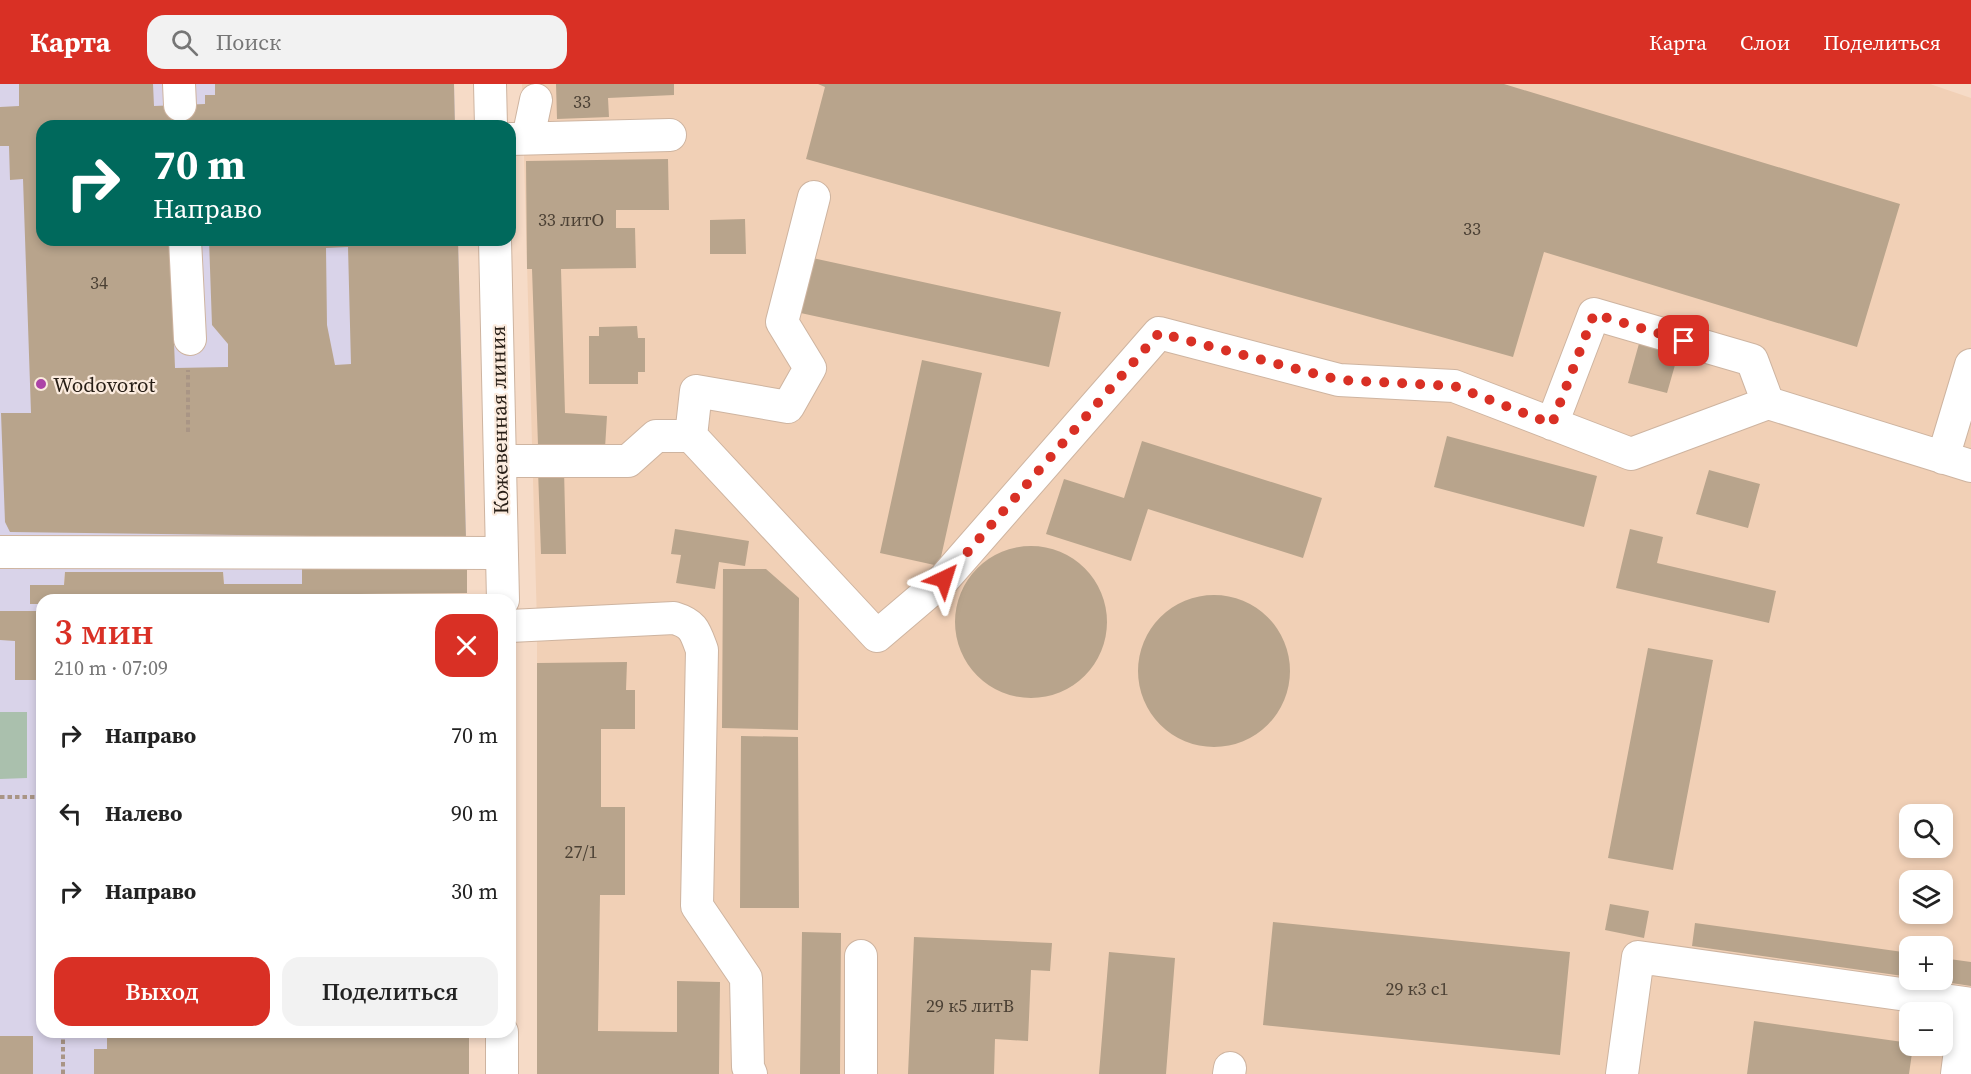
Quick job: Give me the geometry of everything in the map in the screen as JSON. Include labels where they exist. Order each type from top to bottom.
[{"type":"street","points":[[490,84],[491,120]]},
{"type":"street","points":[[536,100],[519,139],[670,135]]},
{"type":"street","points":[[691,436],[696,391],[788,407],[810,368],[782,322],[814,197]]},
{"type":"street","points":[[185,246],[190,339]]},
{"type":"street","name":"Кожевенная линия","points":[[495,246],[503,594]]},
{"type":"street","points":[[1552,424],[1594,314],[1752,360],[1768,403]]},
{"type":"street","points":[[501,460],[628,461],[656,436],[691,436],[877,636],[944,579],[1159,333],[1339,380],[1454,386],[1630,454],[1768,403],[1957,462],[1971,365]]},
{"type":"street","points":[[0,552],[502,553]]},
{"type":"street","points":[[516,626],[674,618],[687,622],[696,632],[702,650],[697,906],[746,978],[748,1067],[751,1074]]},
{"type":"street","points":[[861,956],[861,1074]]},
{"type":"street","points":[[1622,1074],[1638,957],[1968,1004],[1957,1074]]},
{"type":"street","points":[[502,1038],[502,1074]]},
{"type":"path","points":[[188,432],[190,339]]},
{"type":"path","points":[[0,797],[36,797]]},
{"type":"path","points":[[63,1038],[63,1074]]},
{"type":"shaded area","points":[[0,84],[454,84],[455,120],[36,120],[36,246],[458,246],[466,538],[302,567],[302,584],[224,584],[223,572],[65,572],[64,585],[48,594],[36,594],[36,601],[30,604],[36,604],[36,1038],[469,1038],[469,1074],[0,1074]]},
{"type":"shaded area","points":[[522,84],[1930,84],[1971,98],[1971,1074],[537,1074],[537,624]]},
{"type":"green space","points":[[0,712],[27,712],[27,778],[0,779]]},
{"type":"building","points":[[19,84],[153,84],[154,106],[205,104],[205,95],[215,95],[215,84],[454,84],[455,120],[36,120],[36,246],[170,246],[175,368],[228,367],[228,344],[212,325],[209,246],[458,246],[466,538],[10,532],[5,522],[1,413],[31,413],[23,179],[10,180],[9,146],[0,146],[0,107],[19,106]],"holes":[[[348,247],[351,364],[335,365],[327,325],[326,248]]]},
{"type":"building","points":[[556,84],[674,84],[674,95],[608,98],[609,117],[557,119]]},
{"type":"building","points":[[818,84],[1504,84],[1900,204],[1857,347],[1544,252],[1513,357],[806,159],[825,87]]},
{"type":"building","points":[[668,159],[669,210],[616,210],[616,228],[635,228],[636,268],[561,269],[565,413],[607,416],[605,448],[538,445],[532,269],[527,269],[526,161]]},
{"type":"building","points":[[745,219],[746,254],[710,254],[710,220]]},
{"type":"building","points":[[808,257],[1061,312],[1049,367],[796,312]]},
{"type":"building","points":[[637,326],[638,338],[645,338],[645,372],[638,372],[638,384],[589,384],[589,336],[599,336],[599,327]]},
{"type":"building","points":[[1640,340],[1679,351],[1667,393],[1628,383]]},
{"type":"building","points":[[922,360],[982,373],[939,566],[880,553]]},
{"type":"building","points":[[1447,436],[1597,476],[1584,527],[1434,487]]},
{"type":"building","points":[[1142,441],[1322,498],[1303,558],[1148,509],[1131,561],[1046,534],[1064,479],[1124,498]]},
{"type":"building","points":[[564,469],[566,554],[541,554],[538,470]]},
{"type":"building","points":[[1709,470],[1760,484],[1748,528],[1696,514]]},
{"type":"building","points":[[675,529],[749,541],[745,566],[719,562],[715,589],[676,583],[681,555],[671,554]]},
{"type":"building","points":[[1630,529],[1663,537],[1657,563],[1776,591],[1769,623],[1616,588]]},
{"type":"building","points":[[1031,546],[1060,551],[1085,568],[1102,593],[1107,622],[1102,651],[1085,676],[1060,693],[1031,698],[1002,693],[977,676],[960,651],[955,622],[960,593],[977,568],[1002,551]]},
{"type":"building","points":[[302,567],[467,568],[467,593],[36,594],[36,604],[30,604],[30,585],[64,585],[65,572],[223,572],[224,584],[302,584]]},
{"type":"building","points":[[723,569],[766,569],[799,598],[798,730],[722,728]]},
{"type":"building","points":[[1214,595],[1243,600],[1268,617],[1285,642],[1290,671],[1285,700],[1268,725],[1243,742],[1214,747],[1185,742],[1160,725],[1143,700],[1138,671],[1143,642],[1160,617],[1185,600]]},
{"type":"building","points":[[0,611],[36,611],[36,680],[15,680],[15,641],[0,640]]},
{"type":"building","points":[[1648,648],[1713,660],[1673,870],[1608,858]]},
{"type":"building","points":[[627,662],[626,690],[635,690],[635,729],[601,729],[601,807],[625,807],[625,895],[600,895],[598,1031],[677,1032],[677,981],[720,982],[719,1074],[537,1074],[537,663]]},
{"type":"building","points":[[741,736],[798,737],[799,908],[740,908]]},
{"type":"building","points":[[1610,904],[1649,911],[1644,938],[1605,930]]},
{"type":"building","points":[[1273,922],[1570,952],[1560,1055],[1263,1025]]},
{"type":"building","points":[[1695,923],[1899,951],[1899,975],[1692,946]]},
{"type":"building","points":[[802,932],[841,933],[840,1074],[800,1074]]},
{"type":"building","points":[[914,937],[1052,943],[1050,971],[1031,970],[1028,1041],[995,1039],[994,1074],[908,1074]]},
{"type":"building","points":[[1109,952],[1175,958],[1166,1074],[1099,1074]]},
{"type":"building","points":[[1953,960],[1971,962],[1971,986],[1953,983]]},
{"type":"building","points":[[1754,1021],[1899,1041],[1899,1056],[1912,1056],[1909,1074],[1747,1074]]},
{"type":"building","points":[[0,1036],[33,1036],[33,1074],[0,1074]]},
{"type":"building","points":[[107,1038],[469,1038],[469,1074],[94,1074],[94,1049],[107,1049]]},
{"type":"place","name":"Wodovorot","points":[[41,384]]},
{"type":"route","points":[[944,579],[1159,333],[1339,380],[1454,386],[1552,424],[1594,314],[1684,341]]}]
